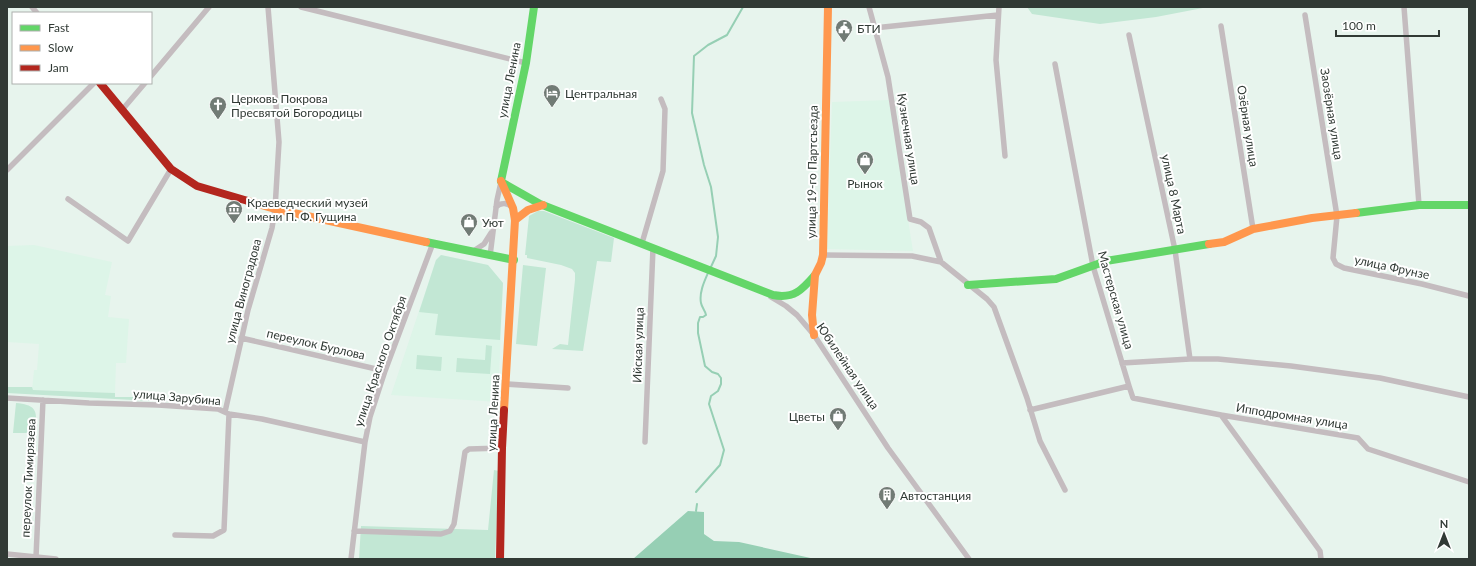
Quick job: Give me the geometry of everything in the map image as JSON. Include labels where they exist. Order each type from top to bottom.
[{"type":"street","points":[[152,75],[209,7]]},
{"type":"street","name":"улица Виноградова","points":[[175,534],[213,536],[224,530],[227,413],[241,338],[253,289],[272,228],[275,209],[279,142],[268,7]]},
{"type":"street","points":[[301,7],[526,63]]},
{"type":"street","name":"улица Ленина","points":[[500,559],[502,448],[515,220],[513,208],[501,181],[526,63],[534,7]]},
{"type":"street","name":"улица 19-го Партсъезда","points":[[814,335],[812,315],[814,275],[821,263],[823,255],[828,7]]},
{"type":"street","name":"Кузнечная улица","points":[[869,7],[888,78],[910,220],[921,222],[929,228],[941,262]]},
{"type":"street","points":[[999,7],[996,60],[1005,156]]},
{"type":"street","points":[[1404,7],[1419,205]]},
{"type":"street","points":[[874,28],[998,15]]},
{"type":"street","name":"Заозёрная улица","points":[[1305,15],[1336,216]]},
{"type":"street","name":"Озёрная улица","points":[[1221,26],[1253,229]]},
{"type":"street","name":"улица 8 Марта","points":[[1129,36],[1175,250],[1190,358]]},
{"type":"street","name":"Мастерская улица","points":[[1055,64],[1093,266],[1122,363],[1190,358],[1225,359],[1380,378],[1469,397]]},
{"type":"street","points":[[7,170],[93,84]]},
{"type":"street","points":[[101,84],[171,169],[185,179],[202,188],[275,209],[501,258],[513,264]]},
{"type":"street","points":[[122,110],[144,84]]},
{"type":"street","points":[[642,244],[663,171],[665,109],[660,99]]},
{"type":"street","points":[[68,199],[128,241],[171,169]]},
{"type":"street","points":[[490,256],[501,181]]},
{"type":"street","name":"Юбилейная улица","points":[[501,181],[508,187],[543,205],[712,271],[768,295],[791,310],[814,335],[888,448],[969,559]]},
{"type":"street","points":[[496,207],[499,204],[505,203],[510,204],[513,208]]},
{"type":"street","points":[[515,220],[523,212],[530,208],[543,205]]},
{"type":"street","points":[[968,285],[1056,279],[1106,261],[1224,242],[1253,229],[1312,218],[1419,205],[1469,205]]},
{"type":"street","name":"улица Фрунзе","points":[[1336,216],[1333,258],[1336,264],[1344,268],[1422,284],[1469,296]]},
{"type":"street","points":[[472,252],[484,244],[493,231]]},
{"type":"street","name":"улица Красного Октября","points":[[351,559],[365,442],[370,417],[433,243]]},
{"type":"street","name":"Ийская улица","points":[[645,442],[653,248]]},
{"type":"street","points":[[823,255],[912,256],[941,262],[987,299],[994,307],[1040,441],[1065,490]]},
{"type":"street","points":[[768,295],[778,297],[789,296],[802,288],[814,275]]},
{"type":"street","name":"переулок Бурлова","points":[[241,338],[386,371]]},
{"type":"street","points":[[1030,410],[1129,386],[1122,363]]},
{"type":"street","points":[[506,384],[568,388]]},
{"type":"street","name":"Ипподромная улица","points":[[1129,386],[1133,398],[1221,415],[1358,438],[1368,449],[1469,482]]},
{"type":"street","name":"улица Зарубина","points":[[7,398],[218,409],[227,413],[262,419],[365,442]]},
{"type":"street","name":"переулок Тимирязева","points":[[36,557],[43,400]]},
{"type":"street","points":[[1221,415],[1320,551],[1321,559]]},
{"type":"street","points":[[354,531],[440,534],[450,530],[454,524],[464,452],[469,449],[502,448]]},
{"type":"street","points":[[7,554],[56,559]]},
{"type":"shaded area","points":[[1027,7],[1208,7],[1156,17],[1100,24],[1032,14]]},
{"type":"shaded area","name":"Рынок","points":[[889,100],[913,251],[827,249],[832,102]]},
{"type":"shaded area","points":[[538,211],[544,211],[614,238],[611,262],[597,261],[583,351],[552,349],[560,344],[568,345],[575,273],[572,269],[561,265],[527,258],[527,255],[525,255],[529,216]]},
{"type":"shaded area","points":[[34,245],[112,262],[105,295],[111,296],[108,317],[129,319],[126,363],[116,363],[115,393],[32,390],[34,370],[37,370],[39,344],[7,342],[7,246]]},
{"type":"shaded area","points":[[441,255],[488,265],[503,283],[498,402],[391,395],[436,260]]},
{"type":"shaded area","points":[[441,255],[488,265],[503,283],[500,340],[435,335],[438,314],[419,312],[436,260]]},
{"type":"shaded area","points":[[523,265],[546,268],[537,346],[516,344]]},
{"type":"shaded area","points":[[486,345],[492,346],[490,374],[456,372],[457,358],[485,360]]},
{"type":"shaded area","points":[[417,355],[442,357],[441,371],[416,369]]},
{"type":"shaded area","points":[[7,387],[32,387],[33,390],[115,393],[115,397],[154,397],[154,400],[7,393]]},
{"type":"shaded area","points":[[16,403],[24,404],[33,408],[36,416],[36,433],[13,433]]},
{"type":"shaded area","points":[[494,470],[499,471],[495,559],[359,559],[361,526],[488,530]]},
{"type":"shaded area","points":[[688,511],[704,512],[704,534],[714,541],[739,542],[815,559],[633,559]]},
{"type":"waterway","points":[[710,269],[716,256],[718,237],[711,187],[704,165],[692,113],[694,56],[708,45],[727,35],[743,7]]},
{"type":"waterway","points":[[696,492],[720,465],[724,450],[709,404],[711,396],[718,391],[721,384],[721,378],[718,374],[712,372],[705,366],[698,333],[698,323],[700,317],[706,315],[701,305],[701,295],[708,273]]},
{"type":"waterway","points":[[696,511],[697,504]]},
{"type":"traffic: fast","points":[[501,181],[526,63],[534,7]]},
{"type":"traffic: fast","points":[[503,183],[540,204],[773,295],[787,296],[797,292],[802,289],[815,275]]},
{"type":"traffic: fast","points":[[1356,213],[1419,205],[1469,205]]},
{"type":"traffic: fast","points":[[426,242],[514,260]]},
{"type":"traffic: fast","points":[[968,285],[1056,279],[1106,261],[1209,244]]},
{"type":"traffic: slow","points":[[814,335],[812,315],[815,275],[823,255],[828,7]]},
{"type":"traffic: slow","points":[[501,181],[513,208],[515,220],[504,410]]},
{"type":"traffic: slow","points":[[248,201],[275,209],[426,242]]},
{"type":"traffic: slow","points":[[515,220],[528,210],[543,205]]},
{"type":"traffic: slow","points":[[1209,244],[1224,242],[1253,229],[1312,218],[1356,213]]},
{"type":"traffic: jam","points":[[101,84],[171,169],[197,186],[248,201]]},
{"type":"traffic: jam","points":[[500,559],[504,410]]},
{"type":"place","name":"БТИ","points":[[844,43]]},
{"type":"place","name":"Центральная","points":[[552,108]]},
{"type":"place","name":"Церковь Покрова Пресвятой Богородицы","points":[[218,120]]},
{"type":"place","name":"Рынок","points":[[865,175]]},
{"type":"place","name":"Краеведческий музей имени П. Ф. Гущина","points":[[234,224]]},
{"type":"place","name":"Уют","points":[[469,237]]},
{"type":"place","name":"Цветы","points":[[838,431]]},
{"type":"place","name":"Автостанция","points":[[887,510]]}]
